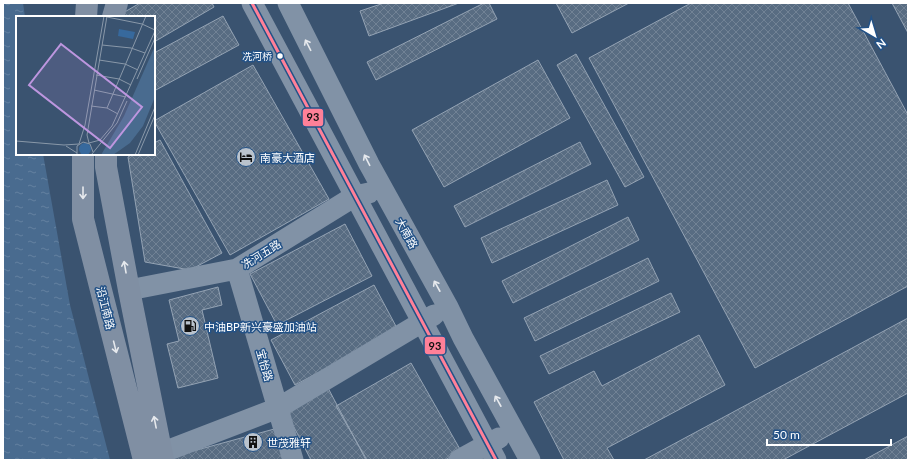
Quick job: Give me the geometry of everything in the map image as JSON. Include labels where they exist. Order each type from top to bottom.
[{"type":"main road","points":[[86,16],[87,3]]},
{"type":"main road","name":"沿江南路","points":[[83,155],[83,219],[156,458]]},
{"type":"main road","points":[[106,155],[106,167],[129,290],[156,458]]},
{"type":"street","points":[[252,3],[492,452]]},
{"type":"street","name":"大南路","points":[[288,3],[299,28],[383,191],[448,307],[463,338],[530,460]]},
{"type":"street","name":"冼河五路","points":[[129,290],[237,269],[355,196],[383,191]]},
{"type":"street","name":"宝怡路","points":[[237,269],[293,460]]},
{"type":"street","points":[[156,458],[278,408],[448,307]]},
{"type":"street","points":[[459,460],[492,452],[514,430]]},
{"type":"water","points":[[3,3],[23,3],[25,16],[16,16],[16,155],[43,155],[70,305],[110,460],[3,460]]},
{"type":"building","points":[[140,3],[212,3],[214,7],[155,41],[155,16],[118,16]]},
{"type":"building","points":[[384,3],[459,3],[369,36],[360,11]]},
{"type":"building","points":[[484,3],[489,3],[497,19],[376,80],[367,62]]},
{"type":"building","points":[[556,3],[629,3],[572,33]]},
{"type":"building","points":[[691,3],[848,3],[908,115],[908,286],[755,368],[589,58]]},
{"type":"building","points":[[892,3],[908,3],[908,33]]},
{"type":"building","points":[[223,16],[239,45],[155,90],[155,52]]},
{"type":"building","points":[[576,54],[644,177],[625,187],[557,65]]},
{"type":"building","points":[[538,60],[570,118],[444,187],[412,130]]},
{"type":"building","points":[[253,65],[329,199],[230,255],[155,120]]},
{"type":"building","points":[[160,140],[222,253],[190,270],[145,262],[128,157],[131,155],[155,155],[155,142]]},
{"type":"building","points":[[580,142],[591,164],[465,227],[454,206]]},
{"type":"building","points":[[607,180],[618,205],[492,263],[481,238]]},
{"type":"building","points":[[628,217],[639,240],[513,303],[502,281]]},
{"type":"building","points":[[345,224],[372,276],[277,325],[250,274]]},
{"type":"building","points":[[648,258],[659,281],[535,341],[524,318]]},
{"type":"building","points":[[374,285],[398,330],[295,385],[271,340]]},
{"type":"building","name":"中油BP新兴豪盛加油站","points":[[218,287],[222,305],[202,310],[218,378],[178,388],[167,344],[179,341],[169,300]]},
{"type":"building","points":[[671,293],[680,312],[549,374],[540,356]]},
{"type":"building","points":[[908,318],[908,393],[783,460],[644,460]]},
{"type":"building","points":[[699,335],[725,385],[607,448],[614,460],[564,460],[534,402],[594,371],[602,386]]},
{"type":"building","points":[[411,363],[461,451],[445,460],[367,460],[336,406]]},
{"type":"building","points":[[327,386],[366,460],[311,460],[284,408]]},
{"type":"building","name":"世茂雅轩","points":[[278,428],[287,460],[172,460],[171,457]]},
{"type":"building","points":[[908,436],[908,460],[864,460]]},
{"type":"transit line","name":"93","points":[[252,3],[496,460]]},
{"type":"place","name":"冼河桥","points":[[280,56]]},
{"type":"place","name":"南豪大酒店","points":[[246,157]]},
{"type":"place","name":"中油BP新兴豪盛加油站","points":[[190,326]]},
{"type":"place","name":"世茂雅轩","points":[[253,442]]}]
